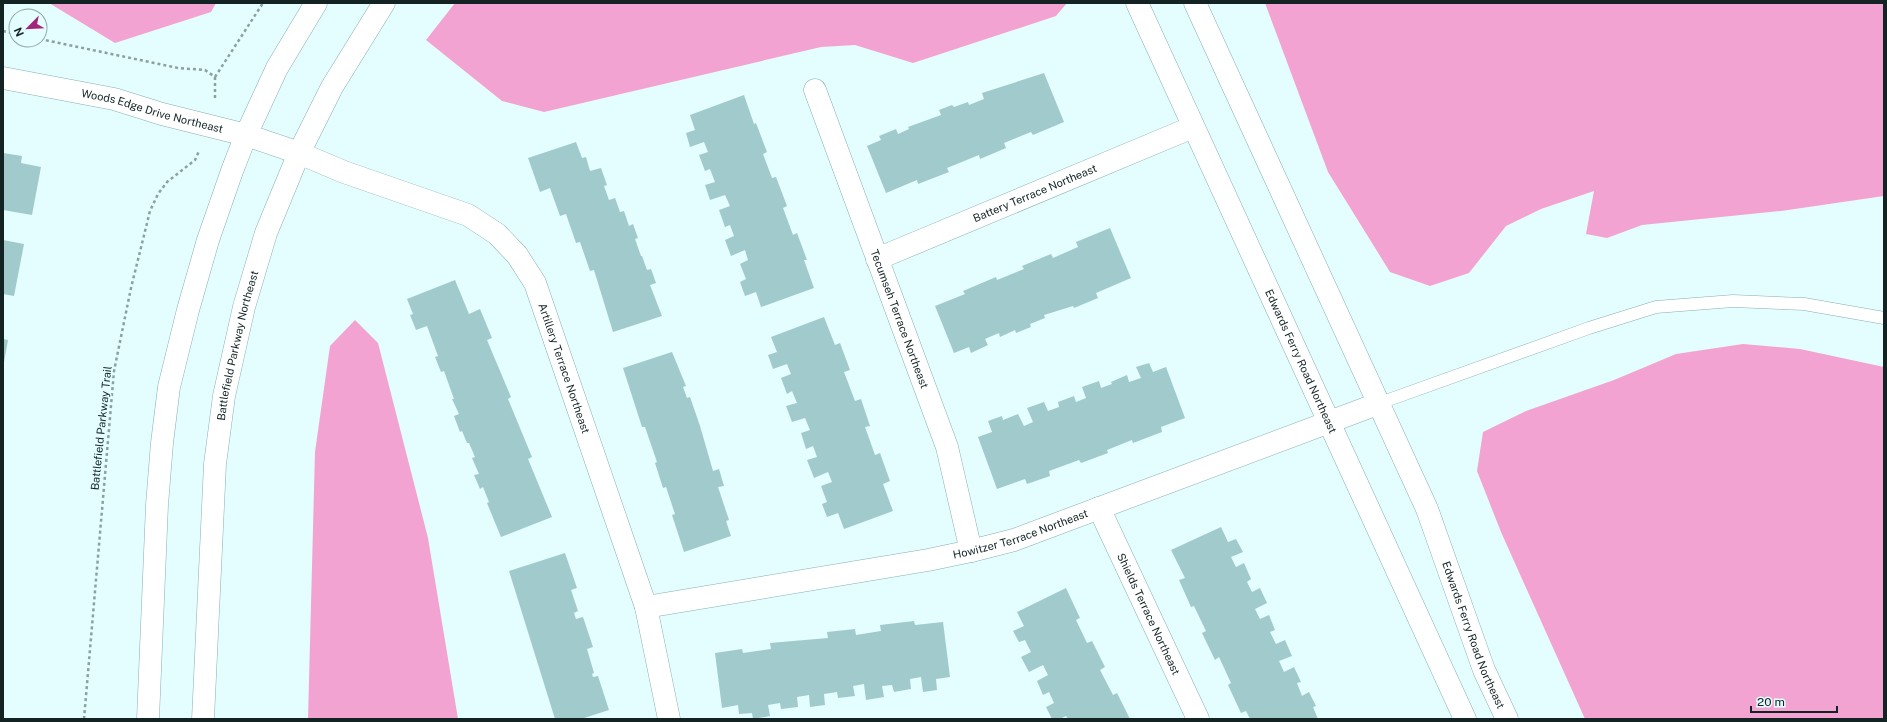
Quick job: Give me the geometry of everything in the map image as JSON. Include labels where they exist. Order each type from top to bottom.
[{"type":"main road","points":[[148,719],[158,498],[162,443],[169,387],[188,310],[208,240],[246,135],[277,68],[316,3]]},
{"type":"main road","name":"Battlefield Parkway Northeast","points":[[203,719],[215,464],[224,396],[244,307],[264,240],[299,152],[332,87],[384,3]]},
{"type":"main road","name":"Edwards Ferry Road Northeast","points":[[1137,3],[1192,127],[1464,719]]},
{"type":"main road","name":"Edwards Ferry Road Northeast","points":[[1196,3],[1380,403],[1427,509],[1484,670],[1507,719]]},
{"type":"main road","name":"Woods Edge Drive Northeast","points":[[3,78],[114,99],[162,114],[246,135],[299,152]]},
{"type":"main road","name":"Tecumseh Terrace Northeast","points":[[815,90],[946,447],[971,551]]},
{"type":"main road","name":"Battery Terrace Northeast","points":[[877,259],[1192,127]]},
{"type":"main road","name":"Artillery Terrace Northeast","points":[[299,152],[344,172],[468,215],[497,234],[517,255],[535,283],[646,607],[669,719]]},
{"type":"main road","name":"Howitzer Terrace Northeast","points":[[646,607],[971,551],[1014,540],[1328,421],[1380,403]]},
{"type":"main road","name":"Shields Terrace Northeast","points":[[1099,508],[1198,719]]},
{"type":"lane","points":[[1380,403],[1589,328],[1656,308],[1733,301],[1804,304],[1884,318]]},
{"type":"path","points":[[48,41],[178,68],[205,70],[215,77],[263,3]]},
{"type":"path","name":"Battlefield Parkway Trail","points":[[84,719],[114,371],[131,288],[150,211],[158,194],[167,182],[195,160]]},
{"type":"shaded area","points":[[49,3],[216,3],[211,12],[115,43]]},
{"type":"shaded area","points":[[455,3],[1067,3],[1056,16],[913,63],[855,45],[821,47],[544,112],[502,101],[426,40]]},
{"type":"shaded area","points":[[1265,3],[1884,3],[1884,196],[1781,211],[1642,225],[1607,238],[1586,234],[1594,191],[1541,209],[1506,226],[1469,273],[1430,286],[1390,272],[1328,172]]},
{"type":"shaded area","points":[[355,320],[378,343],[428,538],[458,719],[308,719],[315,452],[330,346]]},
{"type":"shaded area","points":[[1743,344],[1800,349],[1884,367],[1884,719],[1585,719],[1501,532],[1477,471],[1483,432],[1526,411],[1614,380],[1676,354]]},
{"type":"building","points":[[1044,73],[1064,122],[1033,135],[1031,132],[1004,143],[1006,148],[980,159],[979,155],[947,168],[949,172],[918,184],[917,180],[886,193],[867,146],[881,140],[879,136],[896,129],[898,134],[909,129],[908,127],[941,115],[939,110],[952,105],[954,107],[968,102],[969,105],[984,99],[982,93]]},
{"type":"building","points":[[744,95],[754,124],[756,123],[767,152],[763,154],[772,178],[776,177],[787,206],[783,208],[793,235],[797,233],[807,260],[804,260],[814,288],[761,307],[756,292],[745,296],[740,282],[746,279],[740,264],[748,260],[745,250],[731,256],[725,240],[734,236],[730,225],[725,227],[719,210],[730,206],[725,195],[710,200],[705,185],[715,182],[710,169],[705,171],[699,155],[708,152],[704,142],[690,147],[686,133],[695,130],[690,115]]},
{"type":"building","points":[[576,142],[582,158],[586,157],[590,171],[601,168],[607,185],[604,186],[609,200],[615,198],[620,212],[624,211],[629,226],[633,224],[638,238],[635,239],[641,256],[647,270],[651,269],[656,283],[650,285],[662,316],[613,332],[594,270],[590,271],[580,242],[576,243],[566,214],[560,216],[550,188],[540,192],[528,158]]},
{"type":"building","points":[[3,153],[22,156],[21,163],[41,167],[32,215],[3,210]]},
{"type":"building","points":[[1110,228],[1131,278],[1096,293],[1098,298],[1074,308],[1073,306],[1044,315],[1045,318],[1030,324],[1031,327],[1016,333],[1015,330],[1000,337],[999,333],[985,339],[988,345],[971,353],[969,347],[954,353],[935,306],[965,294],[963,291],[996,277],[997,280],[1024,269],[1022,266],[1051,254],[1053,258],[1078,247],[1076,242]]},
{"type":"building","points":[[3,240],[24,244],[14,296],[3,294]]},
{"type":"building","points":[[455,280],[469,314],[480,309],[492,338],[487,340],[511,397],[508,399],[532,457],[528,459],[552,517],[501,537],[487,503],[489,502],[483,487],[480,489],[474,475],[479,474],[472,458],[475,457],[462,431],[460,432],[454,416],[459,414],[452,399],[454,399],[444,371],[441,372],[435,357],[438,356],[427,326],[416,330],[410,315],[413,314],[407,299]]},
{"type":"building","points":[[824,317],[835,345],[840,343],[850,370],[844,372],[855,401],[861,399],[870,426],[865,427],[875,455],[880,453],[890,481],[883,484],[893,511],[844,529],[838,513],[827,517],[822,504],[827,502],[821,486],[832,482],[828,472],[814,478],[807,460],[817,457],[813,446],[806,449],[801,433],[810,430],[805,418],[792,422],[786,406],[797,403],[792,391],[787,394],[781,378],[791,374],[787,364],[773,369],[768,355],[777,352],[771,337]]},
{"type":"building","points":[[3,339],[8,340],[4,362],[3,362]]},
{"type":"building","points":[[672,352],[686,386],[683,387],[687,398],[690,397],[700,426],[713,471],[719,469],[724,486],[718,487],[729,520],[726,521],[731,536],[684,552],[672,515],[675,514],[666,487],[663,488],[655,463],[657,462],[645,427],[642,427],[623,368]]},
{"type":"building","points":[[1149,363],[1153,372],[1166,367],[1185,418],[1161,427],[1162,432],[1133,443],[1132,440],[1107,450],[1108,453],[1081,463],[1079,460],[1049,471],[1050,476],[1027,484],[1025,479],[997,489],[978,437],[992,432],[988,421],[1002,416],[1003,420],[1018,414],[1024,426],[1033,422],[1027,408],[1044,402],[1048,411],[1059,407],[1058,402],[1074,396],[1076,402],[1086,398],[1082,387],[1099,381],[1101,388],[1112,384],[1111,382],[1127,375],[1129,382],[1141,378],[1136,367]]},
{"type":"building","points":[[1221,527],[1228,542],[1236,539],[1243,552],[1231,557],[1236,567],[1244,563],[1251,579],[1247,582],[1252,592],[1260,588],[1267,603],[1255,609],[1260,619],[1269,615],[1275,630],[1270,632],[1276,644],[1285,640],[1292,656],[1279,661],[1284,672],[1294,667],[1301,682],[1297,683],[1302,696],[1309,692],[1316,706],[1313,707],[1318,719],[1250,719],[1246,711],[1241,713],[1228,685],[1231,683],[1219,657],[1215,660],[1202,633],[1206,631],[1194,606],[1191,607],[1179,580],[1185,578],[1171,550]]},
{"type":"building","points":[[565,553],[577,588],[571,590],[578,611],[574,613],[576,619],[583,617],[593,647],[587,649],[594,673],[592,674],[593,677],[598,676],[609,710],[581,719],[555,719],[509,571]]},
{"type":"building","points":[[1066,588],[1080,618],[1076,620],[1087,643],[1092,641],[1105,667],[1100,670],[1113,695],[1117,693],[1130,719],[1068,719],[1066,716],[1060,719],[1052,719],[1046,707],[1054,703],[1049,692],[1043,695],[1037,681],[1048,675],[1043,665],[1029,672],[1021,657],[1031,652],[1025,640],[1019,642],[1013,631],[1024,626],[1017,612]]},
{"type":"building","points":[[914,621],[915,625],[943,622],[950,677],[936,679],[937,690],[923,692],[921,677],[910,679],[911,689],[894,692],[892,685],[882,686],[884,697],[866,700],[864,684],[853,686],[855,696],[838,698],[837,692],[824,694],[825,705],[810,707],[809,695],[797,697],[798,707],[781,709],[780,703],[768,705],[770,716],[753,719],[752,713],[739,714],[738,705],[722,708],[715,653],[742,649],[743,653],[771,649],[770,643],[828,638],[827,632],[855,629],[856,635],[881,631],[880,625]]}]
